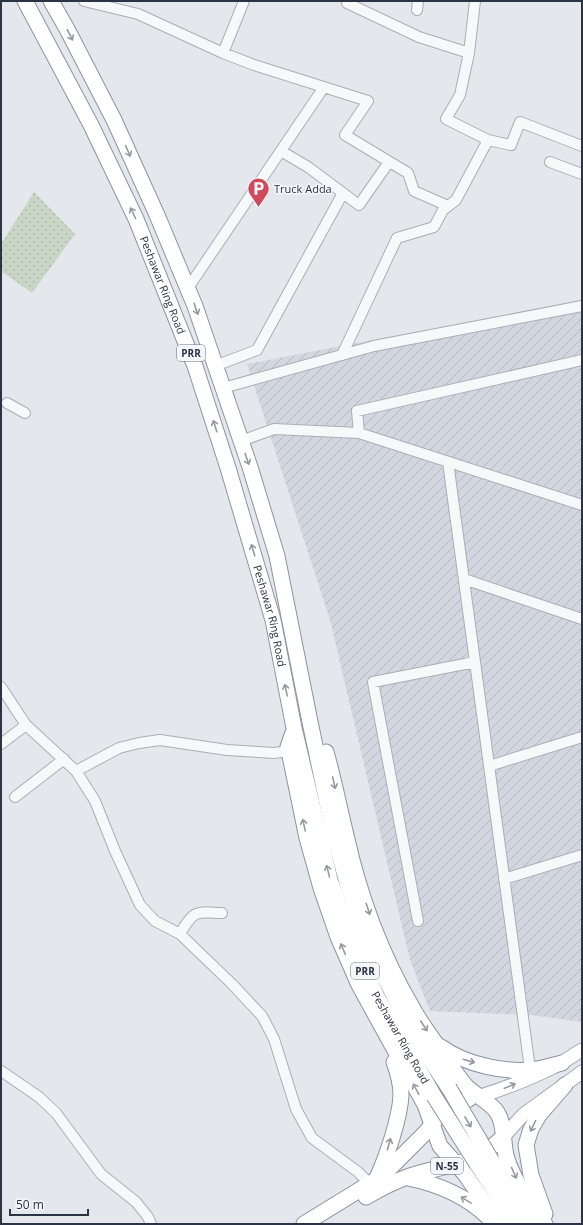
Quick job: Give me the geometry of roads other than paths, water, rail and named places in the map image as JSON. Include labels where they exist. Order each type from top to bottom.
[{"type":"highway","name":"Peshawar Ring Road","points":[[25,1],[91,125],[136,219],[195,366],[228,468],[273,620],[294,728],[319,836],[330,880],[345,922],[376,995],[434,1096],[516,1224]]},
{"type":"highway","name":"Peshawar Ring Road","points":[[51,1],[114,120],[157,215],[188,288],[241,440],[278,556],[310,722],[334,835],[348,886],[366,936],[386,980],[415,1037],[532,1224]]},
{"type":"highway","points":[[310,722],[323,742],[333,777],[346,836],[372,922],[392,970],[435,1043],[464,1084],[497,1112],[502,1124],[507,1159],[518,1182],[546,1224]]},
{"type":"highway","points":[[294,728],[288,747],[307,838],[323,895],[338,937],[359,985],[425,1105],[440,1146],[465,1174],[499,1224]]},
{"type":"highway","points":[[378,1182],[399,1111],[401,1095],[399,1078],[385,1034]]},
{"type":"highway","points":[[435,1043],[462,1059],[485,1066],[536,1071],[562,1063]]},
{"type":"highway","points":[[549,1224],[531,1175],[526,1145],[530,1129],[538,1115],[566,1085]]},
{"type":"highway","name":"N-55","points":[[304,1224],[378,1182],[427,1131],[438,1116],[451,1106],[478,1097]]},
{"type":"highway","name":"N-55","points":[[378,1182],[406,1178],[457,1164],[484,1153],[493,1147],[504,1136]]},
{"type":"highway","points":[[406,1178],[436,1186],[464,1198],[478,1207],[496,1224]]},
{"type":"highway","name":"N-55","points":[[322,1224],[374,1192],[378,1182]]},
{"type":"main road","points":[[562,1063],[582,1050]]},
{"type":"main road","name":"N-55","points":[[478,1097],[504,1089],[536,1071]]},
{"type":"main road","name":"N-55","points":[[504,1136],[523,1115],[582,1072]]},
{"type":"street","points":[[84,1],[138,14],[223,53],[254,65],[368,101],[345,135],[408,173],[414,191],[448,206]]},
{"type":"street","points":[[223,53],[244,1]]},
{"type":"street","points":[[475,1],[468,53],[460,95],[446,119],[488,140],[511,145],[520,122],[582,146]]},
{"type":"street","points":[[347,2],[419,37],[468,53]]},
{"type":"street","points":[[188,288],[324,87]]},
{"type":"street","points":[[342,354],[397,238],[434,228],[443,210],[456,200],[488,140]]},
{"type":"street","points":[[281,151],[308,167],[359,205],[389,162]]},
{"type":"street","points":[[550,162],[582,174]]},
{"type":"street","points":[[215,366],[257,350],[343,193]]},
{"type":"street","points":[[223,388],[374,346],[582,306]]},
{"type":"street","points":[[359,433],[357,410],[582,360]]},
{"type":"street","points":[[3,403],[25,413]]},
{"type":"street","points":[[241,440],[274,429],[359,433],[582,505]]},
{"type":"street","points":[[448,462],[504,879],[536,1071]]},
{"type":"street","points":[[464,579],[582,619]]},
{"type":"street","points":[[418,921],[373,682],[475,662]]},
{"type":"street","points":[[1,687],[26,725],[76,771],[95,801],[115,851],[140,905],[155,920],[180,934],[232,984],[262,1016],[274,1039],[296,1109],[312,1138],[358,1172],[378,1182]]},
{"type":"street","points":[[1,744],[26,725]]},
{"type":"street","points":[[489,766],[582,737]]},
{"type":"street","points":[[76,771],[90,765],[119,748],[160,740],[227,750],[274,753],[289,751]]},
{"type":"street","points":[[15,796],[64,759]]},
{"type":"street","points":[[504,879],[582,854]]},
{"type":"street","points":[[180,934],[194,914],[201,912],[222,913]]},
{"type":"street","points":[[1,1071],[39,1098],[56,1114],[101,1174],[136,1202],[151,1224]]},
{"type":"place","name":"Truck Adda","points":[[259,208]]}]
